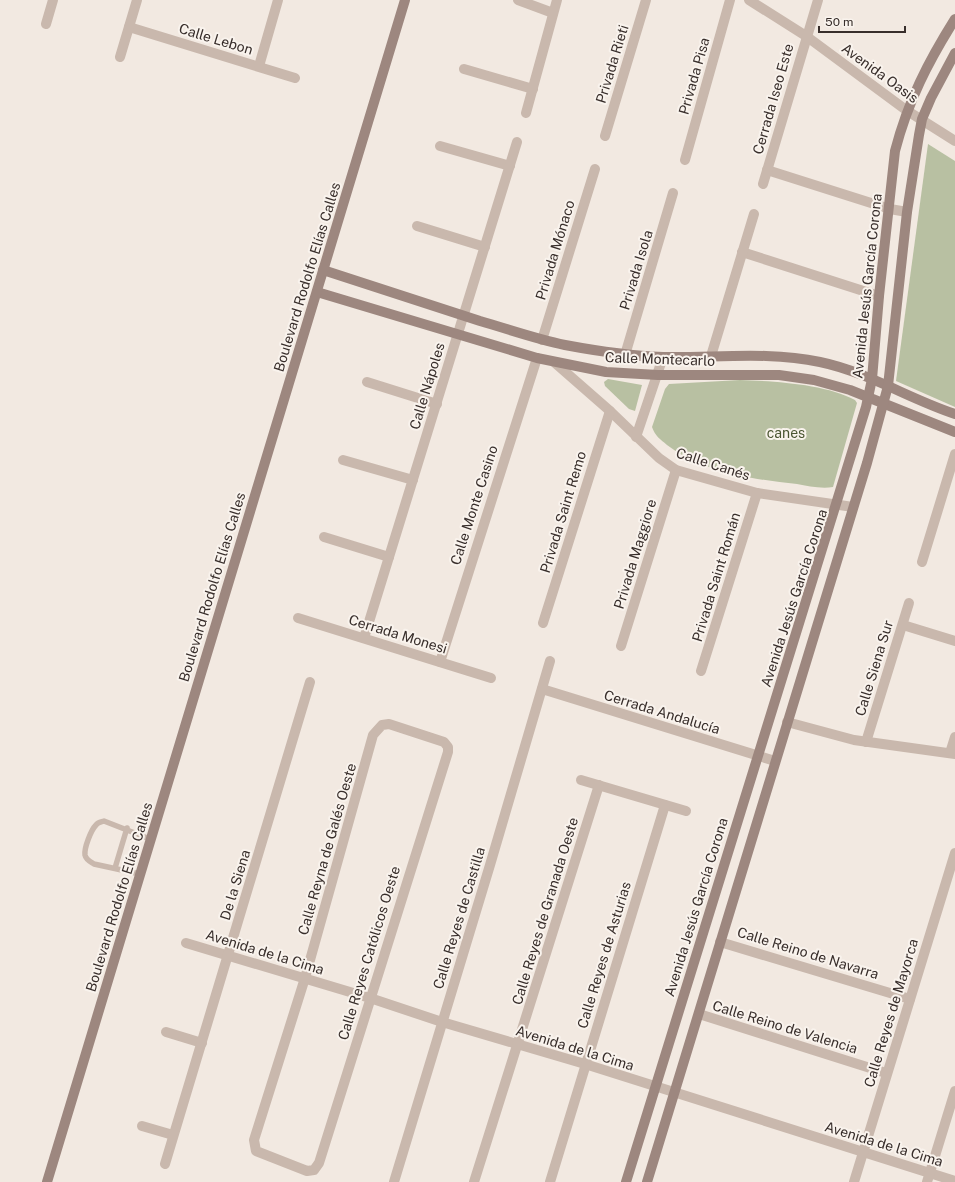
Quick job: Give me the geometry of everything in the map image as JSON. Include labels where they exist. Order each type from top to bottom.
[{"type":"street","points":[[46,24],[53,0]]},
{"type":"street","points":[[120,57],[137,0]]},
{"type":"street","points":[[259,66],[278,0]]},
{"type":"street","name":"Boulevard Rodolfo Elías Calles","points":[[47,1182],[405,0]]},
{"type":"street","points":[[518,0],[553,13]]},
{"type":"street","points":[[526,113],[557,0]]},
{"type":"street","name":"Privada Rieti","points":[[605,136],[646,0]]},
{"type":"street","name":"Privada Pisa","points":[[685,160],[730,0]]},
{"type":"street","name":"Avenida Oasis","points":[[749,0],[806,36],[906,110],[955,141]]},
{"type":"street","name":"Cerrada Iseo Este","points":[[763,184],[818,0]]},
{"type":"street","name":"Avenida Jesús García Corona","points":[[626,1182],[758,755],[838,504],[869,397],[895,151],[906,110],[955,19]]},
{"type":"street","name":"Calle Lebon","points":[[129,27],[295,78]]},
{"type":"street","name":"Avenida Jesús García Corona","points":[[648,1182],[775,761],[854,507],[888,386],[907,212],[922,119],[939,79],[955,53]]},
{"type":"street","points":[[464,69],[533,89]]},
{"type":"street","name":"Calle Nápoles","points":[[364,638],[465,316],[517,142]]},
{"type":"street","points":[[440,146],[510,166]]},
{"type":"street","name":"Privada Mónaco","points":[[542,340],[595,169]]},
{"type":"street","name":"Cerrada Iseo Este","points":[[767,170],[890,209],[907,212]]},
{"type":"street","name":"Privada Isola","points":[[625,355],[673,193]]},
{"type":"street","points":[[711,356],[754,214]]},
{"type":"street","points":[[417,226],[485,247]]},
{"type":"street","points":[[742,252],[879,296]]},
{"type":"street","name":"Calle Montecarlo","points":[[323,270],[542,340],[625,355],[663,357],[754,355],[806,360],[851,371],[888,386],[905,395],[955,414]]},
{"type":"street","name":"Calle Montecarlo","points":[[317,292],[536,358],[606,372],[658,375],[780,375],[831,384],[869,397],[883,404],[955,432]]},
{"type":"street","points":[[636,438],[663,357]]},
{"type":"street","name":"Calle Monte Casino","points":[[440,662],[536,358]]},
{"type":"street","name":"Calle Canés","points":[[554,362],[610,411],[636,438],[659,458],[676,470],[757,492],[854,507]]},
{"type":"street","points":[[367,382],[437,404]]},
{"type":"street","name":"Privada Saint Remo","points":[[543,623],[610,411]]},
{"type":"street","points":[[922,562],[955,454]]},
{"type":"street","points":[[343,460],[413,480]]},
{"type":"street","name":"Privada Maggiore","points":[[621,646],[676,470]]},
{"type":"street","name":"Privada Saint Román","points":[[701,670],[757,492]]},
{"type":"street","points":[[324,537],[389,557]]},
{"type":"street","name":"Calle Siena Sur","points":[[866,742],[909,603]]},
{"type":"street","name":"Cerrada Monesi","points":[[298,618],[491,678]]},
{"type":"street","points":[[903,624],[955,640]]},
{"type":"street","name":"Calle Reyes de Castilla","points":[[394,1182],[550,661]]},
{"type":"street","name":"De la Siena","points":[[165,1164],[310,682]]},
{"type":"street","name":"Cerrada Andalucía","points":[[542,690],[775,761]]},
{"type":"street","points":[[787,722],[866,742],[953,754],[955,737]]},
{"type":"street","name":"Calle Reyes Católicos Oeste","points":[[318,1163],[448,752],[448,748],[444,742],[389,724]]},
{"type":"street","name":"Calle Reyna de Galés Oeste","points":[[318,1163],[314,1170],[307,1171],[256,1151],[254,1140],[305,978],[373,735],[382,725],[389,724]]},
{"type":"street","points":[[581,780],[686,811]]},
{"type":"street","name":"Calle Reyes de Granada Oeste","points":[[474,1182],[599,785]]},
{"type":"street","name":"Calle Reyes de Asturias","points":[[550,1182],[665,805]]},
{"type":"street","name":"Calle Reyes de Mayorca","points":[[854,1182],[886,1073],[955,853]]},
{"type":"street","name":"Calle Reino de Navarra","points":[[720,942],[910,999]]},
{"type":"street","name":"Avenida de la Cima","points":[[186,943],[370,998],[442,1022],[585,1064],[863,1153],[928,1178],[955,1181]]},
{"type":"street","name":"Calle Reino de Valencia","points":[[699,1014],[886,1073]]},
{"type":"street","points":[[166,1032],[202,1043]]},
{"type":"street","points":[[928,1178],[955,1091]]},
{"type":"street","points":[[142,1126],[174,1135]]},
{"type":"lane","points":[[140,874],[94,864],[88,860],[85,855],[86,849],[93,829],[97,823],[104,821],[127,828],[150,839]]},
{"type":"lane","points":[[115,868],[127,828]]},
{"type":"green space","points":[[928,144],[955,161],[955,407],[896,381]]},
{"type":"green space","points":[[608,379],[642,385],[635,411],[629,409],[605,386],[604,382]]},
{"type":"green space","name":"canes","points":[[740,380],[799,384],[829,390],[855,400],[857,403],[833,487],[824,488],[763,480],[729,473],[681,455],[667,445],[655,433],[652,427],[665,389],[669,384]]}]
